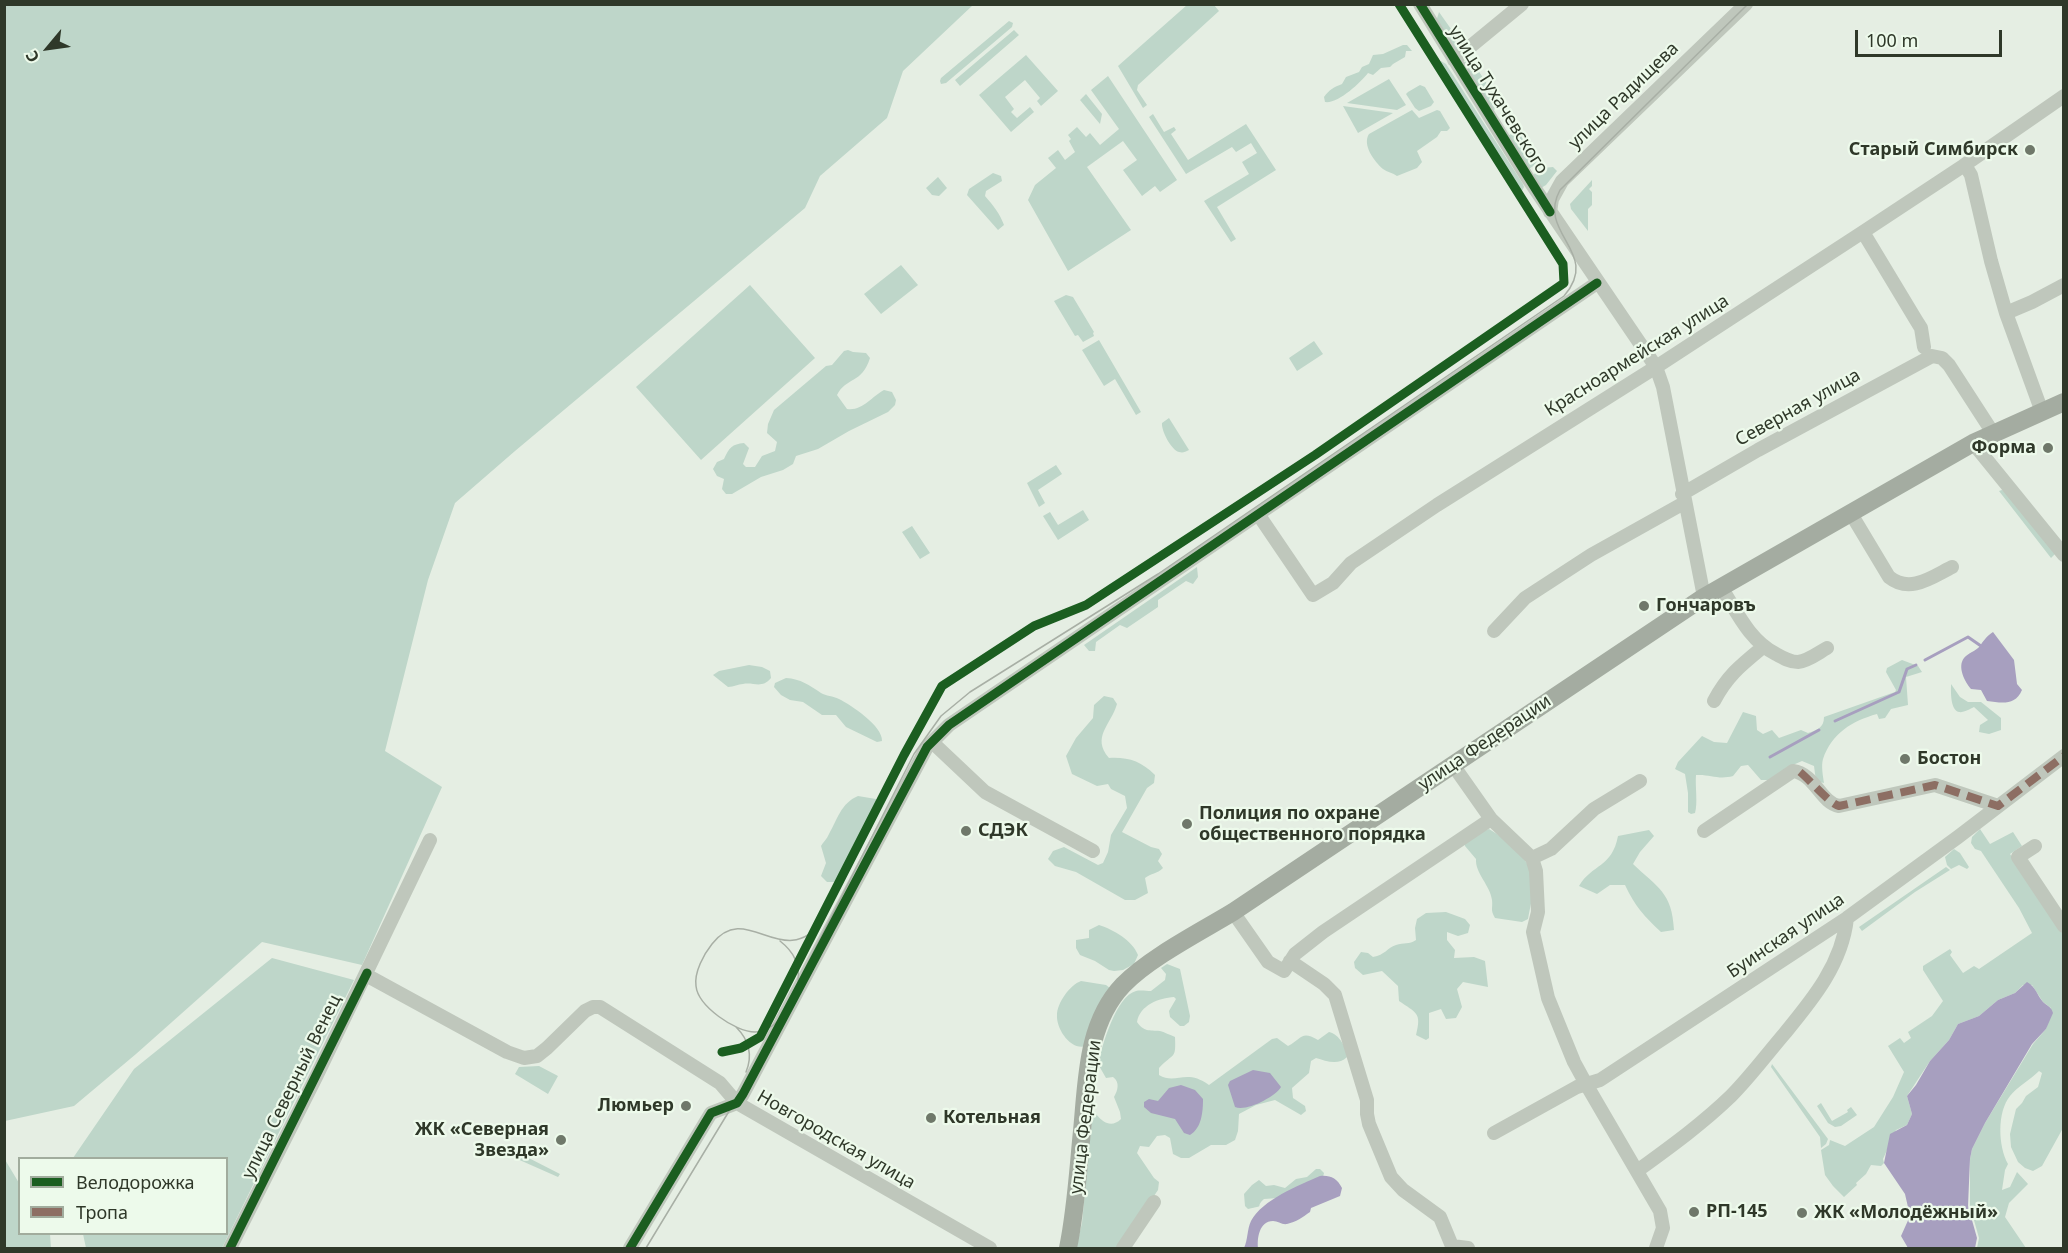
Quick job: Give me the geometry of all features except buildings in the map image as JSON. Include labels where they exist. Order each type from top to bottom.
[{"type":"main road","name":"улица Федерации","points":[[1068,1248],[1075,1203],[1090,1054],[1100,1021],[1110,1002],[1139,972],[1233,912],[1704,597],[1973,443],[2064,402]]},
{"type":"street","name":"улица Тухачевского","points":[[1420,4],[1550,212]]},
{"type":"street","name":"улица Тухачевского","points":[[1454,60],[1522,4]]},
{"type":"street","name":"улица Радищева","points":[[1550,212],[1552,199],[1562,181],[1746,4]]},
{"type":"street","name":"Красноармейская улица","points":[[1258,514],[1313,595],[1333,582],[1351,563],[1437,505],[1656,367],[1863,232],[2064,96]]},
{"type":"street","points":[[1965,165],[1971,175],[2006,314],[2042,412]]},
{"type":"street","points":[[1550,212],[1656,367],[1663,387],[1704,597]]},
{"type":"street","points":[[1863,232],[1921,328],[1928,351],[1942,358],[1949,365],[1993,433]]},
{"type":"street","points":[[630,1248],[711,1113],[737,1103],[927,747],[949,725],[1597,283]]},
{"type":"street","points":[[2006,314],[2064,285]]},
{"type":"street","name":"Северная улица","points":[[1494,632],[1525,598],[1591,555],[1758,450],[1928,351]]},
{"type":"street","points":[[1973,443],[2064,555]]},
{"type":"street","points":[[1850,512],[1884,569],[1896,582],[1913,584],[1952,567]]},
{"type":"street","points":[[1721,587],[1751,635],[1763,647],[1786,660],[1796,662],[1805,661],[1827,648]]},
{"type":"street","points":[[1714,701],[1723,683],[1736,668],[1763,647]]},
{"type":"street","points":[[932,742],[983,791],[1093,851]]},
{"type":"street","name":"Буинская улица","points":[[1494,1133],[1577,1087],[1600,1080],[1847,918],[2064,756]]},
{"type":"street","points":[[1453,765],[1491,819],[1532,858],[1536,871],[1538,912],[1533,932],[1551,1006],[1574,1062],[1660,1211],[1663,1228],[1656,1248]]},
{"type":"street","points":[[1704,831],[1793,771],[1800,772],[1812,781],[1833,805],[1839,806],[1935,785],[1998,806]]},
{"type":"street","points":[[1532,858],[1551,849],[1593,809],[1640,781]]},
{"type":"street","points":[[1233,912],[1268,962],[1284,972],[1295,954],[1323,932],[1491,819]]},
{"type":"street","name":"улица Северный Венец","points":[[230,1248],[366,975],[430,840]]},
{"type":"street","points":[[2035,846],[2018,857],[2064,926]]},
{"type":"street","points":[[1637,1171],[1686,1136],[1732,1096],[1808,1005],[1828,976],[1845,937],[1847,918]]},
{"type":"street","points":[[1290,961],[1324,984],[1335,995],[1365,1092],[1369,1124],[1391,1177],[1402,1190],[1440,1217],[1452,1246],[1468,1248]]},
{"type":"street","name":"Новгородская улица","points":[[366,975],[507,1052],[524,1058],[540,1054],[585,1011],[593,1007],[600,1007],[720,1083],[737,1103],[990,1248]]},
{"type":"street","points":[[1123,1248],[1154,1202]]},
{"type":"green space","points":[[4,5],[973,5],[903,71],[887,118],[820,176],[805,208],[455,503],[428,580],[385,751],[442,787],[362,965],[262,942],[74,1106],[5,1121]]},
{"type":"green space","points":[[1187,5],[1214,5],[1219,11],[1138,85],[1137,90],[1147,105],[1143,108],[1118,66]]},
{"type":"green space","points":[[1439,12],[1463,46],[1453,54],[1435,25]]},
{"type":"green space","points":[[1009,21],[1013,23],[1012,27],[946,83],[941,84],[941,78]]},
{"type":"green space","points":[[1014,30],[1019,35],[960,86],[955,80]]},
{"type":"green space","points":[[1407,45],[1412,51],[1406,51],[1405,57],[1390,67],[1381,68],[1373,75],[1368,73],[1342,96],[1325,102],[1324,97],[1328,92],[1342,84],[1346,77],[1359,72],[1362,67],[1369,64],[1373,55],[1383,54]]},
{"type":"green space","points":[[1026,55],[1058,91],[1041,106],[1037,101],[1040,98],[1025,80],[1005,97],[1014,109],[1011,112],[1017,118],[1030,107],[1034,112],[1011,132],[979,95]]},
{"type":"green space","points":[[1470,58],[1501,105],[1489,113],[1460,65]]},
{"type":"green space","points":[[1441,61],[1446,64],[1523,184],[1522,191],[1517,191],[1439,65]]},
{"type":"green space","points":[[1108,76],[1177,180],[1160,192],[1155,186],[1142,196],[1123,170],[1137,160],[1123,141],[1087,167],[1131,230],[1068,271],[1028,200],[1035,185],[1056,168],[1048,158],[1058,150],[1065,160],[1075,152],[1068,135],[1077,127],[1086,137],[1090,133],[1100,145],[1119,129],[1091,90]]},
{"type":"green space","points":[[1389,79],[1406,105],[1397,110],[1347,103]]},
{"type":"green space","points":[[1420,85],[1425,87],[1434,102],[1431,106],[1419,111],[1406,94]]},
{"type":"green space","points":[[1086,94],[1102,114],[1100,124],[1080,100]]},
{"type":"green space","points":[[1343,106],[1393,113],[1358,133]]},
{"type":"green space","points":[[1412,110],[1419,118],[1437,110],[1440,111],[1450,128],[1447,131],[1441,131],[1437,137],[1417,151],[1422,162],[1417,168],[1397,176],[1383,169],[1376,162],[1368,148],[1367,138],[1369,134]]},
{"type":"green space","points":[[1153,114],[1164,132],[1174,127],[1176,130],[1171,134],[1188,160],[1246,124],[1276,170],[1217,207],[1236,239],[1231,242],[1204,201],[1249,174],[1242,162],[1257,153],[1251,143],[1236,152],[1232,147],[1186,174],[1149,117]]},
{"type":"green space","points":[[1517,130],[1537,161],[1529,169],[1505,138]]},
{"type":"green space","points":[[1553,167],[1557,171],[1541,188],[1533,176],[1543,168]]},
{"type":"green space","points":[[993,173],[1001,176],[1002,181],[986,191],[985,196],[1004,225],[998,230],[967,195],[969,189]]},
{"type":"green space","points":[[938,177],[947,188],[939,196],[932,195],[926,188]]},
{"type":"green space","points":[[1592,180],[1592,186],[1589,189],[1592,192],[1592,205],[1588,209],[1588,231],[1571,209],[1570,204]]},
{"type":"green space","points":[[901,265],[918,285],[881,314],[864,294]]},
{"type":"green space","points":[[750,285],[815,358],[701,460],[636,387]]},
{"type":"green space","points":[[1066,295],[1073,297],[1094,332],[1094,336],[1083,342],[1078,335],[1075,336],[1054,301]]},
{"type":"green space","points":[[1099,340],[1141,412],[1136,415],[1115,379],[1104,386],[1082,350]]},
{"type":"green space","points":[[1314,341],[1323,354],[1297,371],[1289,358]]},
{"type":"green space","points":[[848,350],[866,353],[870,358],[863,372],[845,385],[837,395],[847,409],[862,406],[884,390],[892,392],[896,400],[895,405],[888,412],[818,449],[796,456],[793,464],[783,470],[761,477],[732,494],[726,494],[722,489],[724,479],[717,476],[713,469],[717,462],[724,459],[731,447],[737,444],[744,443],[749,448],[743,464],[746,467],[755,467],[762,456],[775,451],[777,442],[767,433],[774,410]]},
{"type":"green space","points":[[1169,418],[1189,450],[1179,452],[1170,444],[1162,423]]},
{"type":"green space","points":[[1056,465],[1062,474],[1038,490],[1045,503],[1039,507],[1027,483]]},
{"type":"green space","points":[[2002,490],[2055,554],[2051,558],[1999,491]]},
{"type":"green space","points":[[1083,510],[1089,520],[1058,540],[1043,516],[1050,512],[1058,525]]},
{"type":"green space","points":[[912,526],[930,553],[920,559],[902,532]]},
{"type":"green space","points":[[1197,567],[1198,577],[1193,584],[1186,581],[1158,600],[1158,607],[1127,628],[1120,625],[1096,642],[1095,651],[1089,651],[1084,645]]},
{"type":"green space","points":[[1902,660],[1918,666],[1922,672],[1906,677],[1908,705],[1891,709],[1885,718],[1879,719],[1877,714],[1859,720],[1837,735],[1823,759],[1824,783],[1816,781],[1814,766],[1802,761],[1786,768],[1772,780],[1761,780],[1748,765],[1741,766],[1733,776],[1728,777],[1696,775],[1695,813],[1688,812],[1685,774],[1675,769],[1678,762],[1702,736],[1714,742],[1727,743],[1743,712],[1756,716],[1757,730],[1763,734],[1772,730],[1779,738],[1801,730],[1808,733],[1814,731],[1821,726],[1824,717],[1895,692],[1886,672],[1887,668]]},
{"type":"green space","points":[[749,665],[770,671],[771,678],[761,684],[741,684],[728,687],[713,675],[719,671]]},
{"type":"green space","points":[[786,678],[801,681],[851,706],[872,723],[881,735],[882,741],[877,742],[846,727],[836,715],[822,715],[803,702],[790,700],[781,695],[774,687],[775,683]]},
{"type":"green space","points":[[1951,684],[1960,697],[1968,702],[1981,702],[2001,718],[2001,730],[1989,734],[1979,732],[1980,725],[1988,720],[1974,707],[1962,712],[1956,711],[1952,700]]},
{"type":"green space","points":[[1104,696],[1113,698],[1117,704],[1102,737],[1104,751],[1109,758],[1134,761],[1145,766],[1155,775],[1154,783],[1147,788],[1122,832],[1159,849],[1162,854],[1158,861],[1163,868],[1145,878],[1148,893],[1135,900],[1125,900],[1076,872],[1055,866],[1048,859],[1053,851],[1064,847],[1098,865],[1103,863],[1111,835],[1127,808],[1125,796],[1111,789],[1108,784],[1097,786],[1072,774],[1066,756],[1076,738],[1093,718],[1094,705]]},
{"type":"green space","points":[[858,796],[876,799],[878,805],[841,876],[834,882],[827,882],[821,876],[826,863],[821,846],[843,807]]},
{"type":"green space","points":[[1489,829],[1519,852],[1532,876],[1533,886],[1528,919],[1522,922],[1495,918],[1489,889],[1478,869],[1476,859],[1465,846],[1464,842]]},
{"type":"green space","points":[[1980,829],[1990,844],[2013,832],[2022,846],[2010,854],[2064,934],[2063,1128],[2042,1166],[2033,1171],[2018,1162],[2011,1147],[2010,1134],[2016,1109],[2026,1096],[2038,1087],[2042,1073],[2039,1071],[2010,1096],[2001,1120],[2002,1148],[2008,1164],[2002,1190],[2010,1187],[2017,1172],[2028,1184],[2009,1203],[2005,1217],[2026,1248],[1977,1248],[1979,1238],[1970,1206],[1970,1159],[1972,1149],[1985,1123],[2033,1044],[2046,1029],[2051,1008],[2043,1002],[2032,985],[2023,985],[2015,993],[1998,1000],[1979,1016],[1958,1024],[1949,1040],[1930,1061],[1907,1096],[1912,1114],[1907,1125],[1896,1130],[1883,1159],[1884,1163],[1881,1166],[1871,1165],[1866,1174],[1856,1183],[1857,1185],[1844,1197],[1825,1175],[1821,1150],[1829,1145],[1830,1140],[1845,1146],[1874,1127],[1893,1097],[1904,1072],[1888,1046],[1900,1038],[1904,1043],[1911,1038],[1908,1032],[1932,1016],[1943,1001],[1923,970],[1923,966],[1950,949],[1952,952],[1950,955],[1963,973],[1974,966],[1979,969],[2032,933],[2019,908],[1981,851],[1975,849],[1971,843],[1972,837]]},
{"type":"green space","points":[[1649,830],[1654,836],[1633,864],[1656,885],[1667,899],[1673,917],[1674,930],[1661,932],[1640,910],[1625,885],[1610,885],[1597,894],[1579,886],[1611,854],[1618,836]]},
{"type":"green space","points":[[1954,849],[1960,853],[1969,867],[1967,869],[1959,865],[1951,869],[1947,865],[1945,857]]},
{"type":"green space","points":[[1946,867],[1950,870],[1915,892],[1862,931],[1859,927]]},
{"type":"green space","points":[[1446,912],[1465,919],[1470,925],[1468,933],[1458,936],[1447,932],[1447,940],[1455,950],[1454,958],[1474,957],[1485,961],[1488,987],[1463,982],[1457,989],[1462,1007],[1456,1018],[1446,1019],[1441,1009],[1429,1013],[1429,1038],[1426,1040],[1416,1035],[1418,1017],[1399,1001],[1398,986],[1382,971],[1363,975],[1355,968],[1354,962],[1361,952],[1373,957],[1396,945],[1413,942],[1416,940],[1417,919],[1426,913]]},
{"type":"green space","points":[[1099,925],[1127,940],[1138,955],[1134,964],[1123,970],[1114,971],[1080,955],[1076,948],[1076,940],[1089,938],[1089,930]]},
{"type":"green space","points":[[272,958],[354,980],[222,1248],[86,1248],[83,1235],[228,1235],[228,1157],[74,1157],[134,1069]]},
{"type":"green space","points":[[1167,964],[1180,969],[1190,1016],[1189,1022],[1184,1026],[1180,1026],[1170,1017],[1169,1011],[1176,999],[1174,997],[1151,1003],[1139,1016],[1137,1022],[1144,1029],[1160,1031],[1175,1037],[1174,1053],[1159,1068],[1159,1075],[1165,1078],[1194,1078],[1209,1085],[1272,1039],[1277,1038],[1288,1046],[1305,1036],[1318,1040],[1329,1032],[1336,1035],[1342,1042],[1347,1057],[1336,1062],[1316,1058],[1311,1061],[1309,1073],[1292,1088],[1293,1098],[1305,1106],[1306,1111],[1301,1115],[1275,1100],[1256,1105],[1239,1114],[1235,1140],[1226,1145],[1211,1145],[1189,1158],[1181,1158],[1173,1154],[1170,1138],[1165,1135],[1157,1136],[1149,1147],[1140,1146],[1137,1153],[1159,1182],[1158,1190],[1119,1248],[1076,1248],[1082,1223],[1092,1118],[1096,1114],[1111,1124],[1121,1119],[1114,1097],[1117,1081],[1113,1077],[1106,1078],[1098,1064],[1103,1046],[1122,1002],[1136,991],[1151,991],[1165,980],[1166,974],[1161,968]]},
{"type":"green space","points":[[1081,981],[1106,985],[1110,988],[1086,1046],[1080,1047],[1066,1038],[1057,1021],[1057,1015],[1059,1005],[1065,995]]},
{"type":"green space","points":[[1772,1064],[1828,1139],[1821,1148],[1820,1137],[1771,1067]]},
{"type":"green space","points":[[539,1066],[558,1076],[548,1094],[515,1074],[519,1067]]},
{"type":"green space","points":[[1821,1103],[1832,1121],[1848,1112],[1847,1110],[1851,1107],[1857,1115],[1841,1126],[1835,1127],[1828,1123],[1817,1106]]},
{"type":"green space","points":[[517,1152],[560,1174],[558,1177],[515,1158]]},
{"type":"green space","points":[[4,1158],[18,1181],[18,1235],[50,1235],[51,1248],[5,1248]]},
{"type":"green space","points":[[1316,1169],[1324,1173],[1323,1177],[1279,1198],[1264,1199],[1259,1206],[1248,1209],[1245,1206],[1244,1194],[1259,1180],[1266,1186],[1274,1185],[1285,1188],[1296,1179],[1307,1177]]},
{"type":"shaded area","points":[[1993,632],[2014,660],[2017,684],[2022,690],[2016,699],[2008,702],[1987,701],[1981,690],[1971,689],[1964,678],[1961,666],[1964,658],[1978,648]]},
{"type":"shaded area","points":[[2027,982],[2053,1013],[2046,1029],[2032,1044],[1972,1149],[1968,1206],[1977,1238],[1975,1248],[1908,1248],[1901,1236],[1910,1216],[1905,1194],[1884,1163],[1890,1134],[1907,1125],[1912,1114],[1907,1096],[1930,1061],[1949,1040],[1958,1024],[1979,1016],[1998,1000],[2015,993]]},
{"type":"shaded area","points":[[1253,1070],[1270,1073],[1281,1087],[1260,1103],[1235,1107],[1228,1085],[1230,1081]]},
{"type":"shaded area","points":[[1181,1085],[1195,1090],[1203,1099],[1199,1124],[1190,1135],[1184,1133],[1175,1119],[1151,1113],[1144,1107],[1144,1102],[1149,1099],[1158,1101],[1169,1088]]},
{"type":"shaded area","points":[[1320,1176],[1330,1177],[1338,1182],[1342,1188],[1340,1196],[1311,1208],[1310,1212],[1290,1223],[1268,1222],[1260,1231],[1258,1248],[1244,1248],[1251,1221],[1263,1206]]},
{"type":"waterway","points":[[1925,660],[1968,637],[1981,646]]},
{"type":"waterway","points":[[1835,721],[1899,692],[1907,669],[1916,665]]},
{"type":"waterway","points":[[1770,757],[1819,730]]},
{"type":"tram line","points":[[646,1248],[751,1075],[914,754],[941,716],[970,692],[1158,574],[1564,296],[1574,281],[1576,267],[1573,255],[1556,219],[1555,205],[1560,190],[1748,4]]},
{"type":"tram line","points":[[779,1020],[768,1028],[755,1032],[728,1023],[710,1009],[698,994],[696,981],[700,964],[712,944],[725,932],[738,929],[793,940],[808,935],[823,921]]},
{"type":"tram line","points":[[780,941],[795,959],[798,982]]},
{"type":"tram line","points":[[736,1027],[749,1048],[746,1072]]},
{"type":"marked path","points":[[1800,772],[1839,806],[1935,785],[1998,806],[2064,756]]},
{"type":"cycle path","points":[[722,1052],[741,1048],[760,1037],[904,755],[942,686],[1034,626],[1086,605],[1315,455],[1564,283],[1563,264],[1399,4]]},
{"type":"cycle path","points":[[1420,4],[1550,212]]},
{"type":"cycle path","points":[[630,1248],[711,1113],[737,1103],[743,1094],[927,747],[949,725],[1597,283]]},
{"type":"cycle path","points":[[230,1248],[367,973]]},
{"type":"place","name":"Старый Симбирск","points":[[2030,150]]},
{"type":"place","name":"Форма","points":[[2048,448]]},
{"type":"place","name":"Гончаровъ","points":[[1644,606]]},
{"type":"place","name":"Бостон","points":[[1905,759]]},
{"type":"place","name":"Полиция по охране общественного порядка","points":[[1187,824]]},
{"type":"place","name":"СДЭК","points":[[966,831]]},
{"type":"place","name":"Люмьер","points":[[686,1106]]},
{"type":"place","name":"Котельная","points":[[931,1118]]},
{"type":"place","name":"ЖК «Северная Звезда»","points":[[561,1140]]},
{"type":"place","name":"РП-145","points":[[1694,1212]]},
{"type":"place","name":"ЖК «Молодёжный»","points":[[1802,1213]]}]
